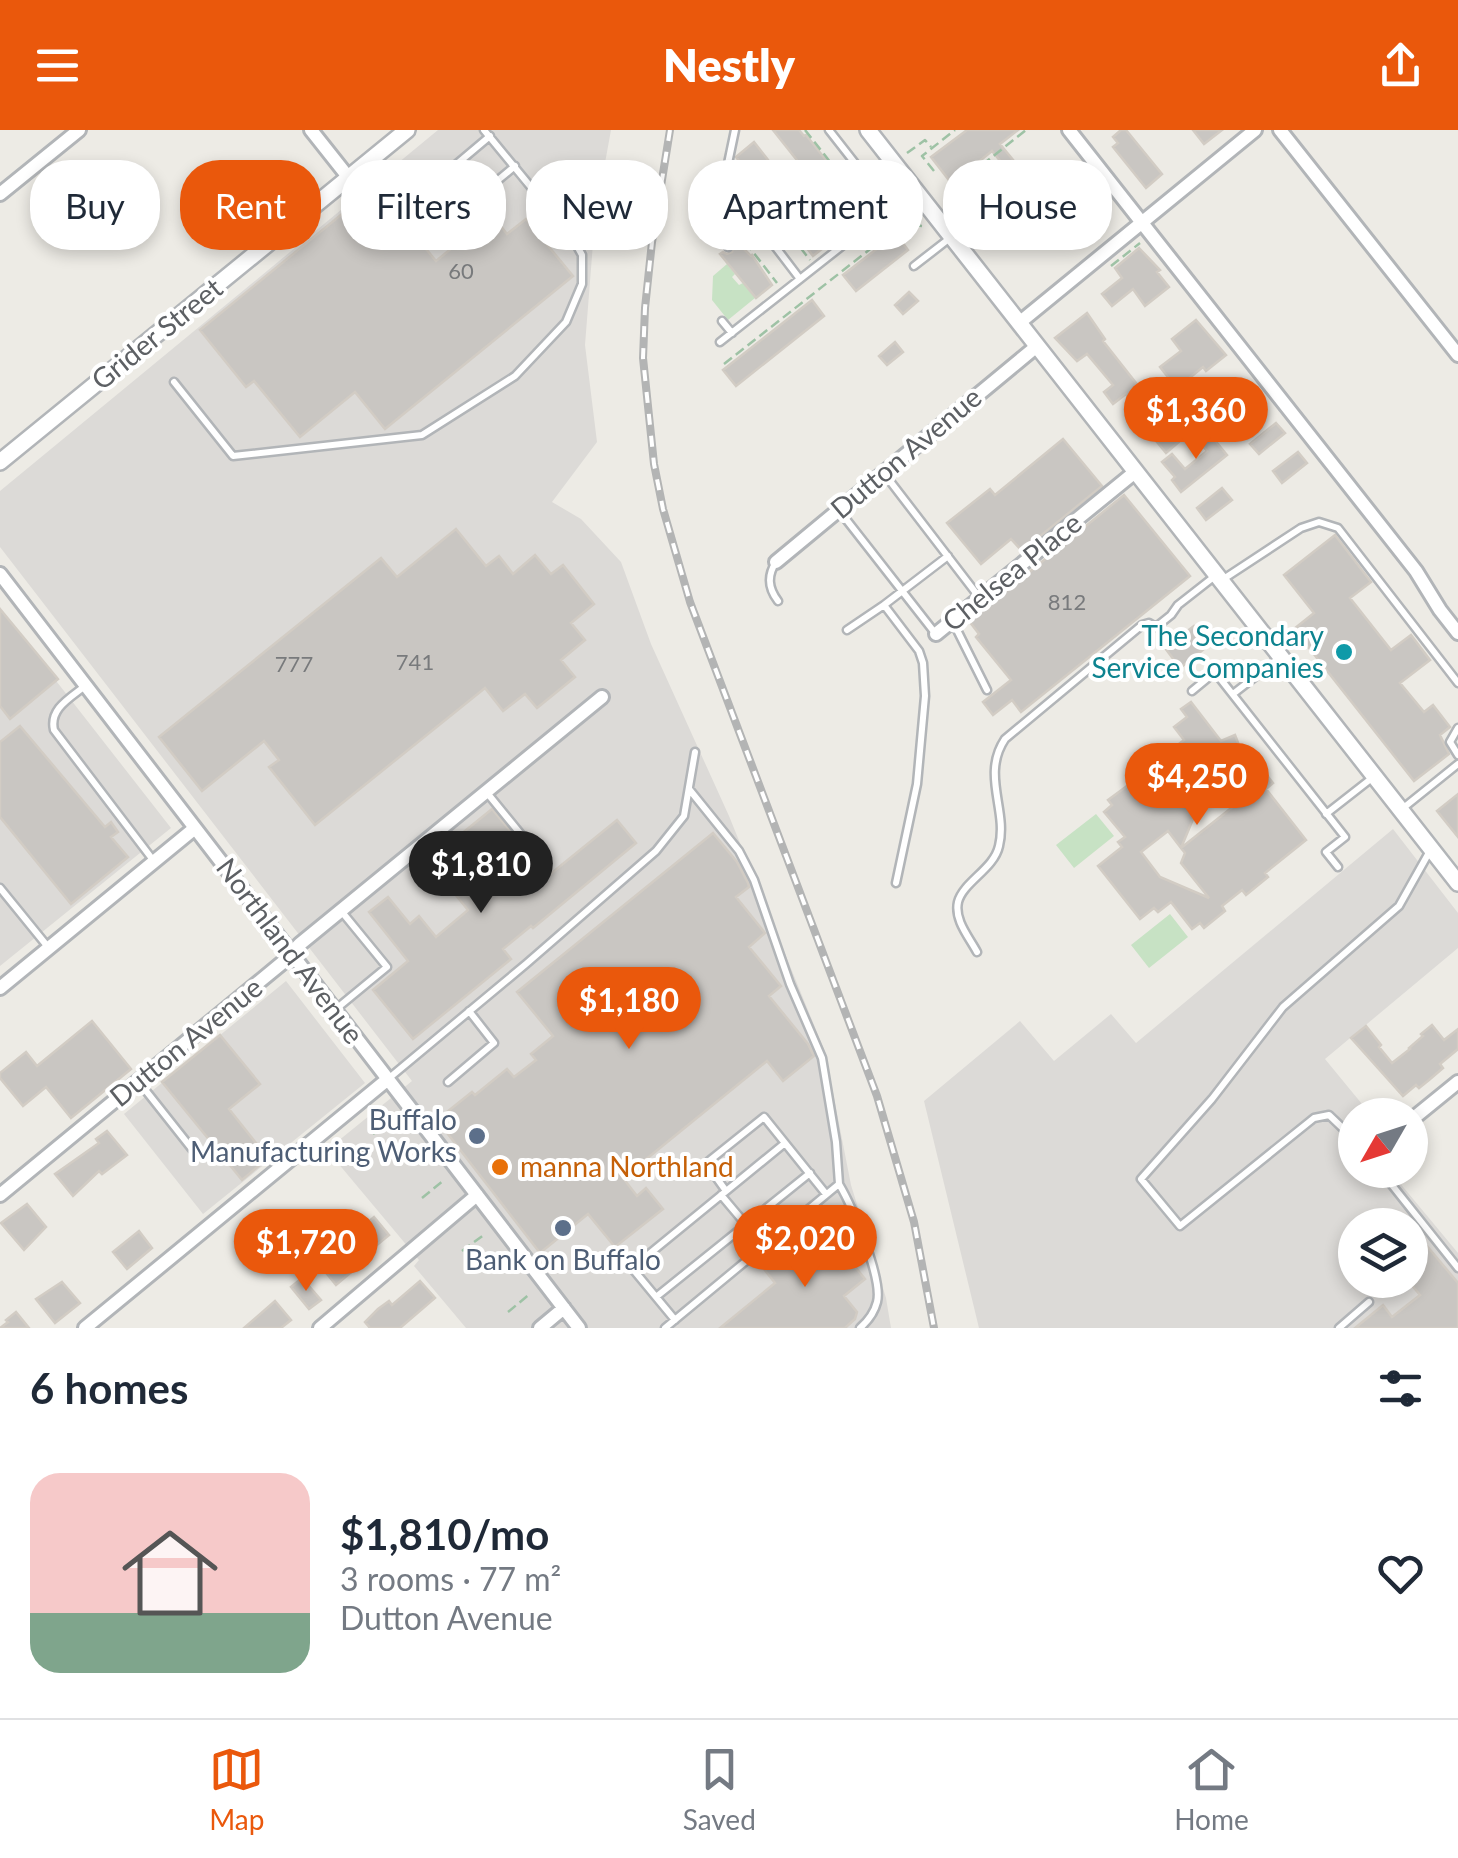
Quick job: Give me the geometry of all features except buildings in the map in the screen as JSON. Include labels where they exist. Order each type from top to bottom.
[{"type":"street","points":[[0,194],[79,130]]},
{"type":"street","points":[[310,130],[341,168]]},
{"type":"street","name":"Grider Street","points":[[371,160],[407,130]]},
{"type":"street","points":[[868,130],[891,160]]},
{"type":"street","points":[[1069,130],[1416,571],[1458,633]]},
{"type":"street","points":[[1019,323],[1256,130]]},
{"type":"street","points":[[1280,130],[1458,355]]},
{"type":"street","name":"Grider Street","points":[[0,462],[341,185]]},
{"type":"street","points":[[923,201],[943,227]]},
{"type":"street","points":[[961,250],[1458,881]]},
{"type":"street","name":"Dutton Avenue","points":[[776,562],[1037,346]]},
{"type":"street","name":"Chelsea Place","points":[[936,634],[1136,472]]},
{"type":"street","name":"Northland Avenue","points":[[0,574],[579,1328]]},
{"type":"street","name":"Dutton Avenue","points":[[0,1194],[602,697]]},
{"type":"street","points":[[0,988],[195,828]]},
{"type":"street","points":[[85,1328],[388,1079]]},
{"type":"street","points":[[1428,1106],[1458,1082]]},
{"type":"street","points":[[320,1328],[477,1195]]},
{"type":"street","points":[[540,1328],[564,1308]]},
{"type":"lane","points":[[729,160],[735,130]]},
{"type":"lane","points":[[829,130],[852,160]]},
{"type":"lane","points":[[174,382],[234,456],[422,435],[514,376],[566,322],[582,284],[582,256],[572,237],[515,166],[487,133],[420,195],[418,206],[434,226],[444,225],[515,166]]},
{"type":"lane","points":[[914,266],[943,243]]},
{"type":"lane","points":[[777,250],[800,279]]},
{"type":"lane","points":[[720,342],[837,250]]},
{"type":"lane","points":[[722,321],[732,333]]},
{"type":"lane","points":[[882,472],[980,598]]},
{"type":"lane","points":[[838,510],[936,634]]},
{"type":"lane","points":[[977,952],[957,916],[958,898],[994,858],[1000,844],[994,772],[998,748],[1142,625],[1156,627],[1218,578],[1302,528],[1320,522],[1338,528],[1458,683]]},
{"type":"lane","points":[[847,630],[948,556]]},
{"type":"lane","points":[[776,562],[769,582],[778,601]]},
{"type":"lane","points":[[884,605],[919,650],[924,663],[917,784],[896,883]]},
{"type":"lane","points":[[952,620],[987,690]]},
{"type":"lane","points":[[1232,694],[1280,657]]},
{"type":"lane","points":[[1192,691],[1216,672],[1345,836],[1326,852],[1338,867]]},
{"type":"lane","points":[[86,686],[52,716],[54,730],[154,862]]},
{"type":"lane","points":[[1458,728],[1450,742],[1458,755]]},
{"type":"lane","points":[[388,1079],[656,850],[684,816],[696,752]]},
{"type":"lane","points":[[1401,810],[1458,764]]},
{"type":"lane","points":[[1326,814],[1374,776]]},
{"type":"lane","points":[[689,789],[739,851],[754,880],[790,984],[822,1058],[839,1184],[866,1243],[879,1299],[870,1320],[860,1328]]},
{"type":"lane","points":[[487,792],[546,864]]},
{"type":"lane","points":[[1338,1122],[1329,1115],[1314,1118],[1180,1226],[1141,1180],[1212,1099],[1283,1007],[1399,906],[1432,848]]},
{"type":"lane","points":[[0,888],[49,948]]},
{"type":"lane","points":[[335,1010],[387,967],[342,912]]},
{"type":"lane","points":[[448,1082],[494,1044],[469,1011]]},
{"type":"lane","points":[[138,1081],[192,1149]]},
{"type":"lane","points":[[764,1246],[724,1193],[709,1161],[764,1117],[826,1194]]},
{"type":"lane","points":[[674,1320],[632,1268],[785,1143]]},
{"type":"lane","points":[[656,1297],[810,1173]]},
{"type":"lane","points":[[665,1328],[839,1184]]},
{"type":"lane","points":[[1394,1188],[1458,1268]]},
{"type":"lane","points":[[1339,1328],[1370,1302]]},
{"type":"path","points":[[804,130],[829,160]]},
{"type":"path","points":[[934,171],[922,156],[955,130]]},
{"type":"path","points":[[988,160],[1026,130]]},
{"type":"path","points":[[907,154],[925,140],[932,148]]},
{"type":"path","points":[[752,250],[780,286]]},
{"type":"path","points":[[802,250],[811,261]]},
{"type":"path","points":[[724,364],[869,250]]},
{"type":"path","points":[[798,262],[807,256]]},
{"type":"path","points":[[820,273],[828,282]]},
{"type":"path","points":[[811,280],[818,290]]},
{"type":"path","points":[[372,1134],[394,1117]]},
{"type":"path","points":[[422,1198],[444,1180]]},
{"type":"path","points":[[462,1252],[485,1234]]},
{"type":"path","points":[[508,1312],[531,1293]]},
{"type":"shaded area","points":[[438,130],[611,130],[606,160],[526,160],[526,250],[592,250],[585,345],[597,442],[552,502],[581,519],[621,562],[651,644],[729,816],[825,1052],[851,1185],[886,1298],[891,1328],[466,1328],[414,1266],[419,1260],[327,1150],[412,1081],[0,547],[0,491],[292,250],[321,250],[321,226],[341,210],[341,250],[506,250],[506,160],[402,160]]},
{"type":"shaded area","points":[[0,609],[171,828],[0,966]]},
{"type":"shaded area","points":[[1393,829],[1458,913],[1458,948],[1325,1059],[1357,1098],[1338,1098],[1338,1188],[1404,1188],[1421,1208],[1338,1208],[1338,1298],[1428,1298],[1428,1217],[1458,1253],[1458,1328],[979,1328],[924,1101],[1020,1021],[1054,1061],[1111,1014],[1136,1043]]},
{"type":"shaded area","points":[[286,981],[365,1083],[203,1214],[124,1114]]},
{"type":"green space","points":[[727,264],[735,274],[732,277],[755,298],[728,320],[712,300],[713,276]]},
{"type":"green space","points":[[1096,814],[1114,836],[1074,868],[1056,845]]},
{"type":"green space","points":[[1170,914],[1188,937],[1149,968],[1131,945]]},
{"type":"railway","points":[[670,130],[652,242],[643,358],[654,464],[663,509],[690,602],[877,1096],[914,1222],[934,1328]]},
{"type":"place","name":"The Secondary Service Companies","points":[[1344,652]]},
{"type":"place","name":"Buffalo Manufacturing Works","points":[[477,1136]]},
{"type":"place","name":"manna Northland","points":[[500,1167]]},
{"type":"place","name":"Bank on Buffalo","points":[[563,1228]]}]
